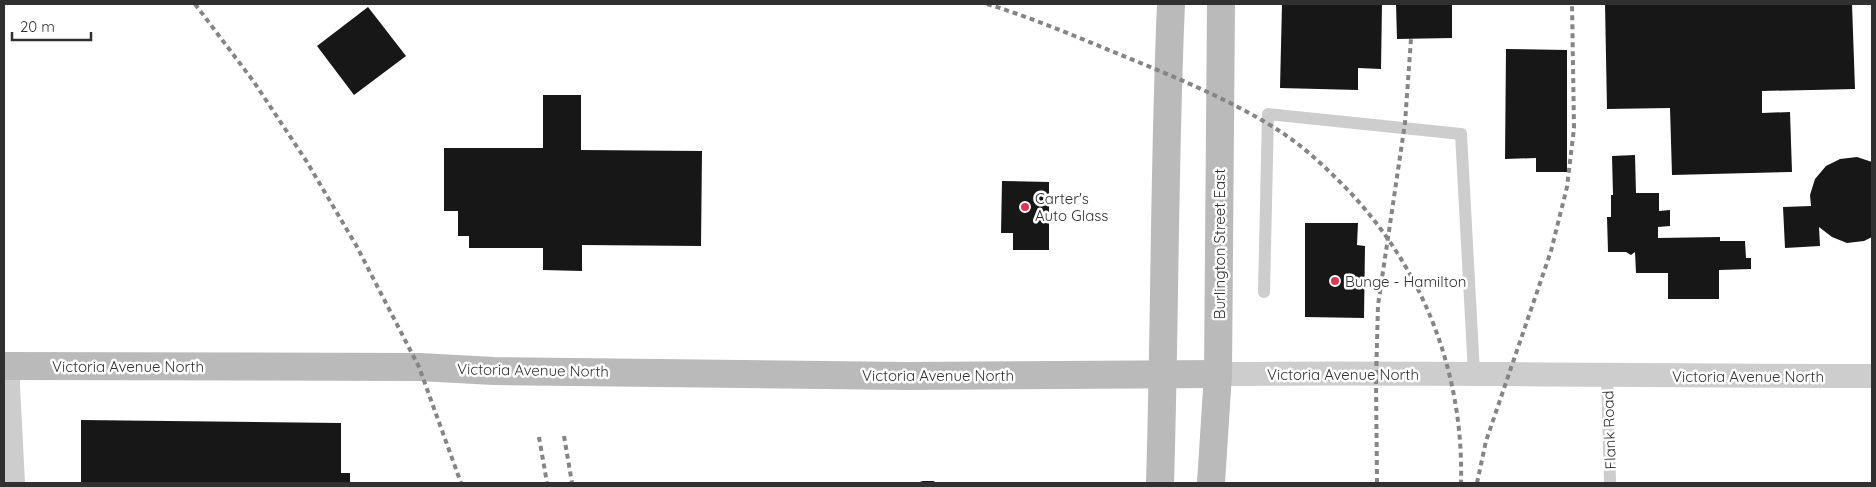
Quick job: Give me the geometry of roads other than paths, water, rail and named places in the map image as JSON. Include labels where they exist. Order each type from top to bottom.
[{"type":"main road","points":[[1160,483],[1171,4]]},
{"type":"main road","name":"Burlington Street East","points":[[1211,483],[1218,374],[1220,4]]},
{"type":"main road","name":"Victoria Avenue North","points":[[6,366],[409,367],[494,371],[906,376],[1218,374]]},
{"type":"street","points":[[6,366],[13,483]]},
{"type":"street","name":"Victoria Avenue North","points":[[1218,374],[1872,376]]},
{"type":"lane","points":[[1264,292],[1268,114],[1461,134],[1474,374]]},
{"type":"lane","name":"Flank Road","points":[[1607,376],[1610,483]]},
{"type":"railway","points":[[195,4],[254,82],[307,162],[356,245],[419,367],[461,483]]},
{"type":"railway","points":[[987,4],[1071,35],[1221,98],[1286,135],[1339,181],[1368,212],[1393,246],[1414,282],[1432,319],[1445,358],[1455,399],[1460,441],[1461,483]]},
{"type":"railway","points":[[1477,483],[1486,441],[1551,251],[1567,187],[1574,128],[1572,4]]},
{"type":"railway","points":[[1377,483],[1376,380],[1378,305],[1405,123],[1411,39]]},
{"type":"railway","points":[[564,436],[572,483]]},
{"type":"railway","points":[[539,437],[547,483]]},
{"type":"place","name":"Carter's Auto Glass","points":[[1025,207]]},
{"type":"place","name":"Bunge - Hamilton","points":[[1335,281]]}]
